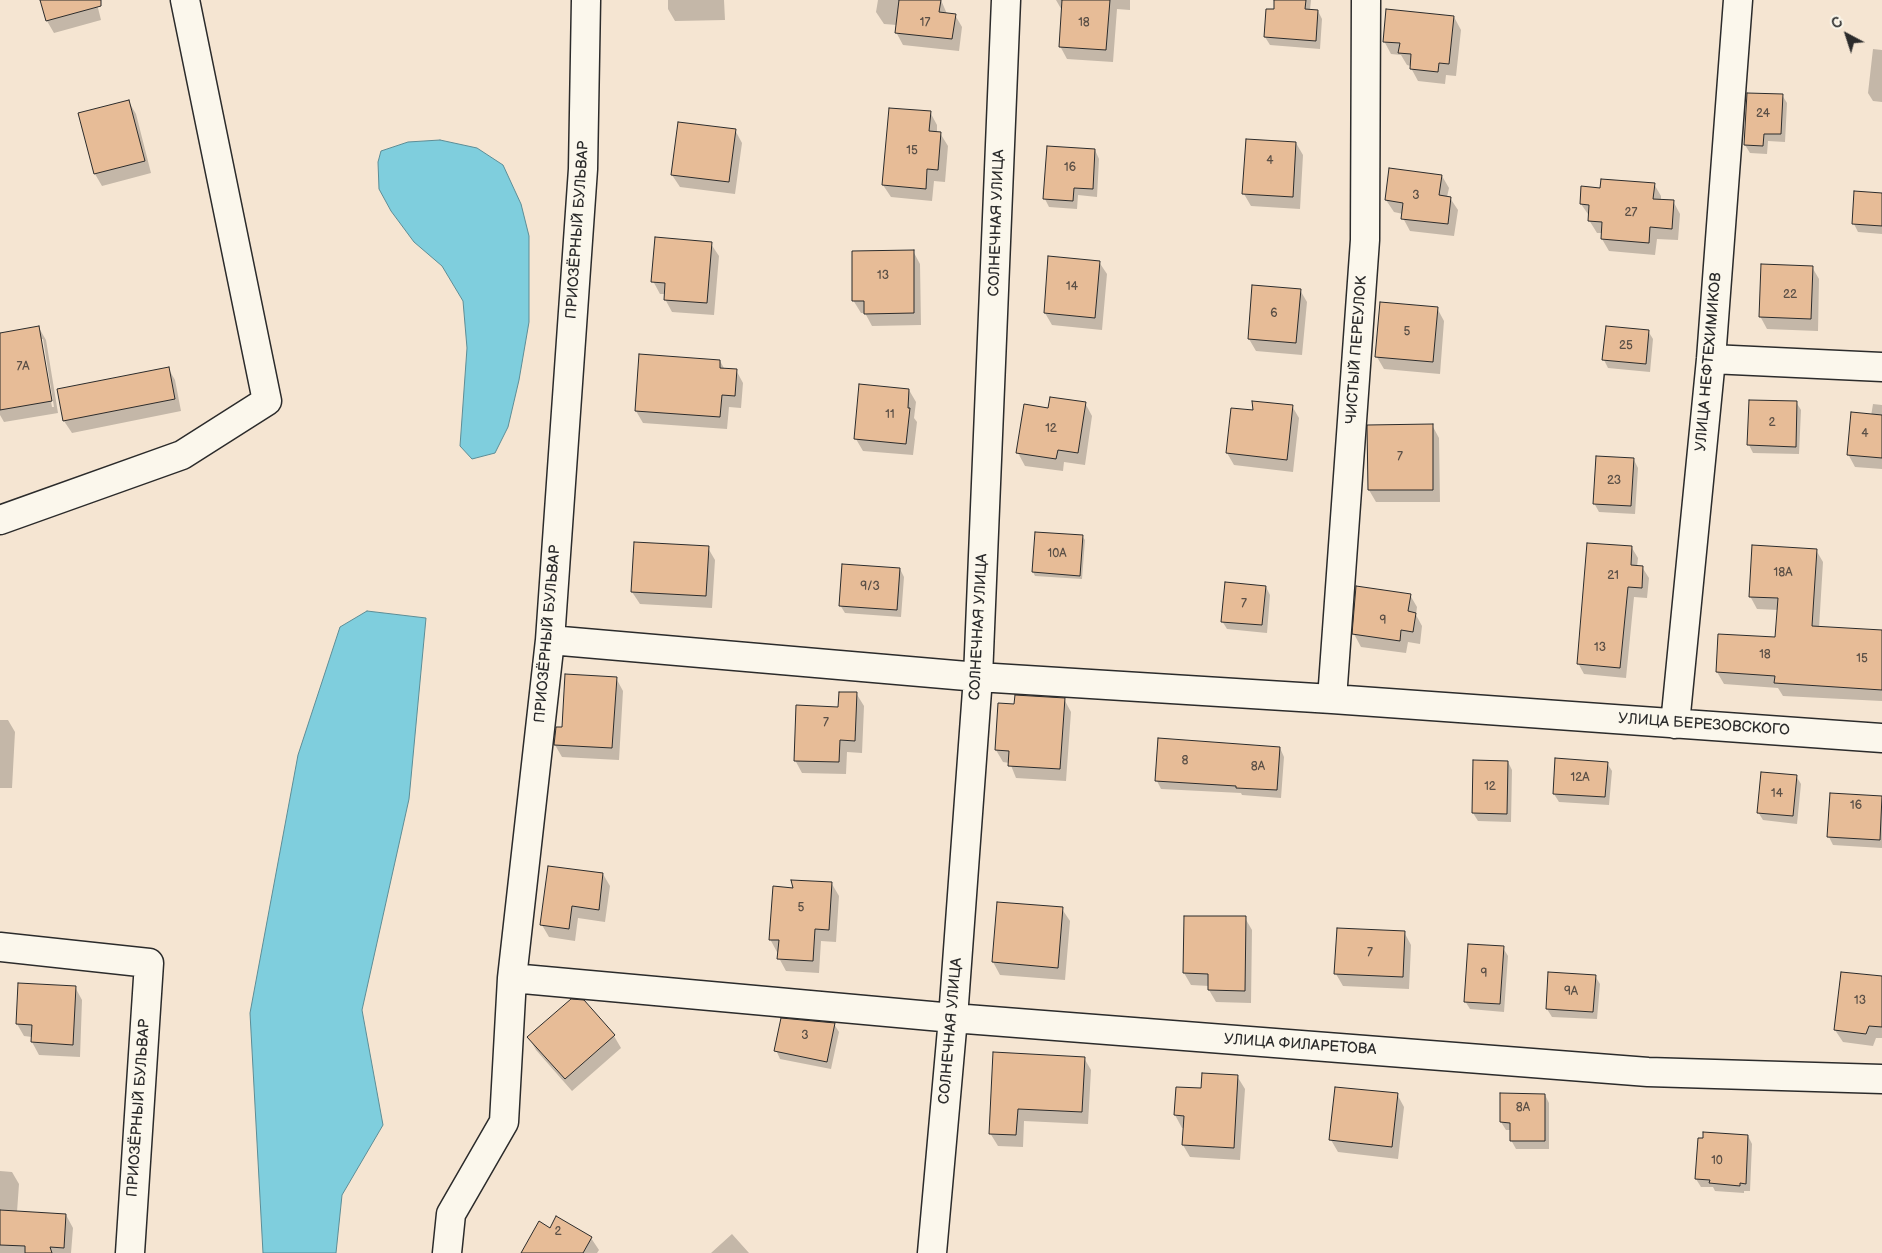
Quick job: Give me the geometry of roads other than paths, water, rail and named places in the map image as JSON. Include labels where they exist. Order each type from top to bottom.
[{"type":"street","points":[[0,520],[182,455],[266,401],[185,0]]},
{"type":"street","name":"ПРИОЗЁРНЫЙ БУЛЬВАР","points":[[447,1253],[451,1214],[504,1122],[512,978],[550,640],[583,169],[586,0]]},
{"type":"street","name":"СОЛНЕЧНАЯ УЛИЦА","points":[[932,1253],[953,1018],[978,677],[1006,0]]},
{"type":"street","name":"ЧИСТЫЙ ПЕРЕУЛОК","points":[[1332,699],[1365,240],[1366,0]]},
{"type":"street","name":"УЛИЦА НЕФТЕХИМИКОВ","points":[[1675,724],[1711,359],[1738,0]]},
{"type":"street","points":[[1711,359],[1882,367]]},
{"type":"street","name":"УЛИЦА БЕРЕЗОВСКОГО","points":[[550,640],[978,677],[1526,712],[1882,738]]},
{"type":"street","name":"ПРИОЗЁРНЫЙ БУЛЬВАР","points":[[0,947],[149,963],[130,1253]]},
{"type":"street","name":"УЛИЦА ФИЛАРЕТОВА","points":[[512,978],[953,1018],[1648,1072],[1882,1078]]},
{"type":"water","points":[[440,140],[477,148],[503,165],[521,204],[529,236],[529,322],[519,380],[508,427],[495,453],[472,459],[460,446],[467,348],[463,301],[442,266],[414,242],[391,211],[379,189],[378,162],[381,151],[408,142]]},
{"type":"water","points":[[367,611],[426,618],[409,799],[362,1010],[383,1125],[342,1195],[336,1253],[263,1253],[250,1013],[298,755],[340,627]]}]
